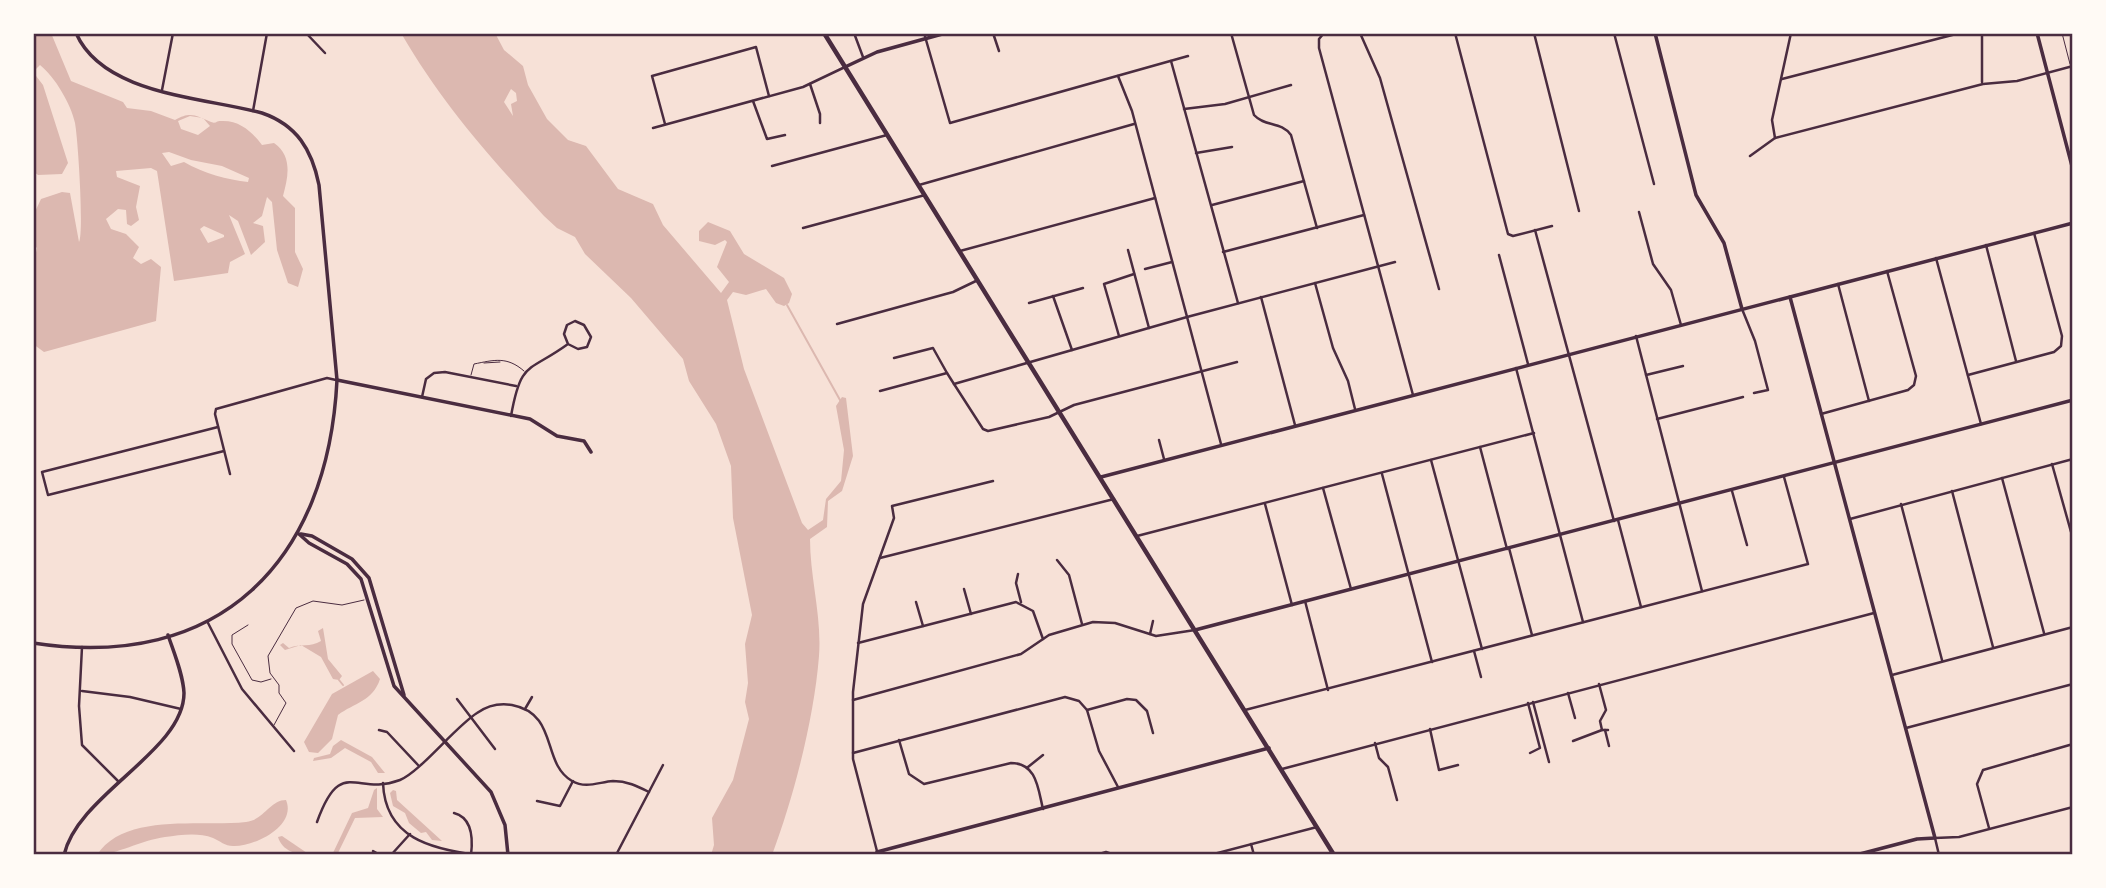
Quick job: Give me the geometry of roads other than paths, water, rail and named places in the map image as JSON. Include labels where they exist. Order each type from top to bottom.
[{"type":"main road","points":[[824,33],[1334,855]]},
{"type":"street","points":[[33,643],[82,647],[132,643],[168,635],[207,621],[236,604],[260,585],[299,534],[327,463],[335,419],[337,380],[322,207],[313,161],[295,132],[271,117],[253,111],[162,90],[106,70],[88,55],[76,33]]},
{"type":"street","points":[[162,90],[173,33]]},
{"type":"street","points":[[253,111],[267,33]]},
{"type":"street","points":[[306,33],[325,52]]},
{"type":"street","points":[[854,33],[863,57]]},
{"type":"street","points":[[653,128],[810,84],[863,57],[925,36],[946,33]]},
{"type":"street","points":[[993,33],[999,51]]},
{"type":"street","points":[[1231,33],[1256,118],[1288,130],[1317,228]]},
{"type":"street","points":[[1324,33],[1319,39],[1320,51],[1413,395]]},
{"type":"street","points":[[1360,33],[1383,87],[1439,289]]},
{"type":"street","points":[[1455,33],[1509,236],[1552,226]]},
{"type":"street","points":[[1534,33],[1579,211]]},
{"type":"street","points":[[1614,33],[1654,184]]},
{"type":"street","points":[[1655,33],[1696,195],[1724,243],[1742,309],[1755,341],[1768,390],[1754,393]]},
{"type":"street","points":[[1775,138],[1772,120],[1791,33]]},
{"type":"street","points":[[1782,79],[1959,33]]},
{"type":"street","points":[[1982,33],[1983,83]]},
{"type":"street","points":[[2037,33],[2073,170]]},
{"type":"street","points":[[925,36],[950,123],[1188,56]]},
{"type":"street","points":[[665,124],[652,76],[756,47],[769,96]]},
{"type":"street","points":[[1171,61],[1238,303]]},
{"type":"street","points":[[1750,156],[1775,138],[1983,83],[2017,81],[2072,66]]},
{"type":"street","points":[[1118,76],[1135,124],[1221,444]]},
{"type":"street","points":[[810,84],[820,114],[820,123]]},
{"type":"street","points":[[1184,109],[1248,97],[1291,85]]},
{"type":"street","points":[[752,100],[766,139],[785,135]]},
{"type":"street","points":[[919,186],[1135,124]]},
{"type":"street","points":[[772,166],[888,135]]},
{"type":"street","points":[[1196,153],[1232,147]]},
{"type":"street","points":[[1212,205],[1304,181]]},
{"type":"street","points":[[803,228],[925,195]]},
{"type":"street","points":[[960,251],[1155,198]]},
{"type":"street","points":[[1639,212],[1653,264],[1671,290],[1681,325]]},
{"type":"street","points":[[1223,252],[1364,215]]},
{"type":"street","points":[[1101,477],[2073,223]]},
{"type":"street","points":[[1535,230],[1641,607]]},
{"type":"street","points":[[1968,375],[2054,352],[2061,346],[2062,336],[2035,233]]},
{"type":"street","points":[[1986,245],[2017,362]]},
{"type":"street","points":[[1128,250],[1149,328]]},
{"type":"street","points":[[1499,255],[1528,364]]},
{"type":"street","points":[[1936,258],[1981,425]]},
{"type":"street","points":[[1145,269],[1172,262]]},
{"type":"street","points":[[954,384],[1187,317],[1395,262]]},
{"type":"street","points":[[1821,414],[1908,390],[1914,385],[1916,376],[1887,271]]},
{"type":"street","points":[[1119,336],[1104,284],[1134,274]]},
{"type":"street","points":[[837,324],[953,292],[978,280]]},
{"type":"street","points":[[1315,283],[1333,348],[1348,381],[1356,410]]},
{"type":"street","points":[[1838,284],[1869,401]]},
{"type":"street","points":[[1029,303],[1083,288]]},
{"type":"street","points":[[1053,296],[1072,350]]},
{"type":"street","points":[[1261,297],[1295,425]]},
{"type":"street","points":[[1790,297],[1939,855]]},
{"type":"street","points":[[575,321],[586,327],[591,339],[587,347],[578,349],[568,344],[564,334],[566,325],[575,321]]},
{"type":"street","points":[[1636,336],[1703,591]]},
{"type":"street","points":[[511,415],[517,386],[524,371],[568,344]]},
{"type":"street","points":[[894,358],[933,348],[986,431],[1237,362]]},
{"type":"street","points":[[1646,375],[1683,366]]},
{"type":"street","points":[[1516,368],[1584,622]]},
{"type":"street","points":[[422,397],[425,382],[434,373],[445,372],[517,386]]},
{"type":"street","points":[[880,391],[947,373]]},
{"type":"street","points":[[230,474],[215,414],[218,408],[327,378],[531,420],[557,436],[584,441],[591,452]]},
{"type":"street","points":[[1657,419],[1743,397]]},
{"type":"street","points":[[853,700],[1021,654],[1043,639],[1082,625],[1115,623],[1150,635],[1170,636],[2073,400]]},
{"type":"street","points":[[218,427],[42,472],[48,495],[224,451]]},
{"type":"street","points":[[1137,536],[1534,433]]},
{"type":"street","points":[[1159,440],[1164,459]]},
{"type":"street","points":[[1480,447],[1532,635]]},
{"type":"street","points":[[1850,519],[2073,459]]},
{"type":"street","points":[[1432,460],[1482,649]]},
{"type":"street","points":[[2052,464],[2073,539]]},
{"type":"street","points":[[1381,474],[1432,662]]},
{"type":"street","points":[[1245,710],[1808,564],[1784,477]]},
{"type":"street","points":[[2002,478],[2044,634]]},
{"type":"street","points":[[993,481],[892,506],[894,518],[863,604],[853,700],[853,753],[878,853],[1269,748]]},
{"type":"street","points":[[1323,488],[1351,589]]},
{"type":"street","points":[[1732,491],[1747,545]]},
{"type":"street","points":[[1952,491],[1993,648]]},
{"type":"street","points":[[879,558],[1114,499]]},
{"type":"street","points":[[1265,504],[1292,605]]},
{"type":"street","points":[[1901,504],[1943,661]]},
{"type":"street","points":[[299,534],[312,536],[352,559],[369,578],[377,597],[405,697]]},
{"type":"street","points":[[299,534],[355,572],[369,599],[391,680],[494,797],[505,825],[508,855]]},
{"type":"street","points":[[1057,560],[1069,575],[1082,625]]},
{"type":"street","points":[[1018,574],[1016,583],[1021,603],[1033,611],[1043,639]]},
{"type":"street","points":[[964,589],[971,614]]},
{"type":"street","points":[[1305,601],[1328,690]]},
{"type":"street","points":[[916,602],[923,626]]},
{"type":"street","points":[[858,643],[1021,603]]},
{"type":"street","points":[[1282,769],[1875,613]]},
{"type":"street","points":[[207,621],[242,690],[295,751]]},
{"type":"street","points":[[1150,635],[1153,621]]},
{"type":"street","points":[[1892,675],[2073,626]]},
{"type":"street","points":[[64,855],[76,827],[169,731],[181,709],[182,683],[168,635]]},
{"type":"street","points":[[82,647],[79,718],[83,748],[119,782]]},
{"type":"street","points":[[1474,651],[1481,677]]},
{"type":"street","points":[[1599,684],[1606,710],[1600,721],[1609,746]]},
{"type":"street","points":[[1906,728],[2073,684]]},
{"type":"street","points":[[80,690],[130,697],[181,709]]},
{"type":"street","points":[[1568,693],[1575,718]]},
{"type":"street","points":[[525,709],[532,696]]},
{"type":"street","points":[[853,753],[1059,697],[1073,698],[1087,710],[1099,751],[1119,789]]},
{"type":"street","points":[[457,699],[495,749]]},
{"type":"street","points":[[1087,710],[1136,700],[1145,708],[1153,733]]},
{"type":"street","points":[[1530,753],[1540,748],[1531,702]]},
{"type":"street","points":[[1531,702],[1549,762]]},
{"type":"street","points":[[317,822],[327,798],[339,785],[351,781],[383,783],[402,779],[471,717],[495,705],[525,709],[541,724],[558,767],[573,781],[588,785],[622,782],[649,792]]},
{"type":"street","points":[[1430,729],[1439,770],[1458,765]]},
{"type":"street","points":[[379,730],[387,732],[418,765]]},
{"type":"street","points":[[1573,741],[1605,730]]},
{"type":"street","points":[[899,740],[909,774],[924,785],[1011,763],[1028,767],[1035,776],[1044,808]]},
{"type":"street","points":[[1375,743],[1379,758],[1388,767],[1397,800]]},
{"type":"street","points":[[1989,829],[1977,784],[1983,770],[2073,744]]},
{"type":"street","points":[[1028,767],[1043,755]]},
{"type":"street","points":[[616,855],[663,765]]},
{"type":"street","points":[[537,801],[556,807],[564,802],[573,781]]},
{"type":"street","points":[[383,783],[387,808],[410,834],[432,848],[477,855]]},
{"type":"street","points":[[564,802],[567,807]]},
{"type":"street","points":[[1856,855],[1917,839],[1959,837],[2073,807]]},
{"type":"street","points":[[454,813],[463,816],[470,827],[471,854]]},
{"type":"street","points":[[1210,855],[1317,827]]},
{"type":"street","points":[[391,855],[410,834]]},
{"type":"street","points":[[1251,844],[1254,855]]},
{"type":"street","points":[[1881,848],[1882,855]]},
{"type":"street","points":[[373,851],[380,855]]},
{"type":"street","points":[[1096,855],[1106,852],[1115,855]]},
{"type":"lane","points":[[2062,33],[2072,66]]},
{"type":"lane","points":[[471,377],[473,365],[493,358],[514,362],[524,371]]},
{"type":"lane","points":[[482,363],[493,364],[502,360]]},
{"type":"lane","points":[[274,726],[286,703],[268,666],[269,653],[298,607],[313,601],[342,606],[377,597]]},
{"type":"lane","points":[[248,625],[232,635],[232,645],[252,680],[261,682],[273,678]]},
{"type":"waterway","points":[[787,305],[840,400]]},
{"type":"waterway","points":[[339,680],[343,685]]}]
